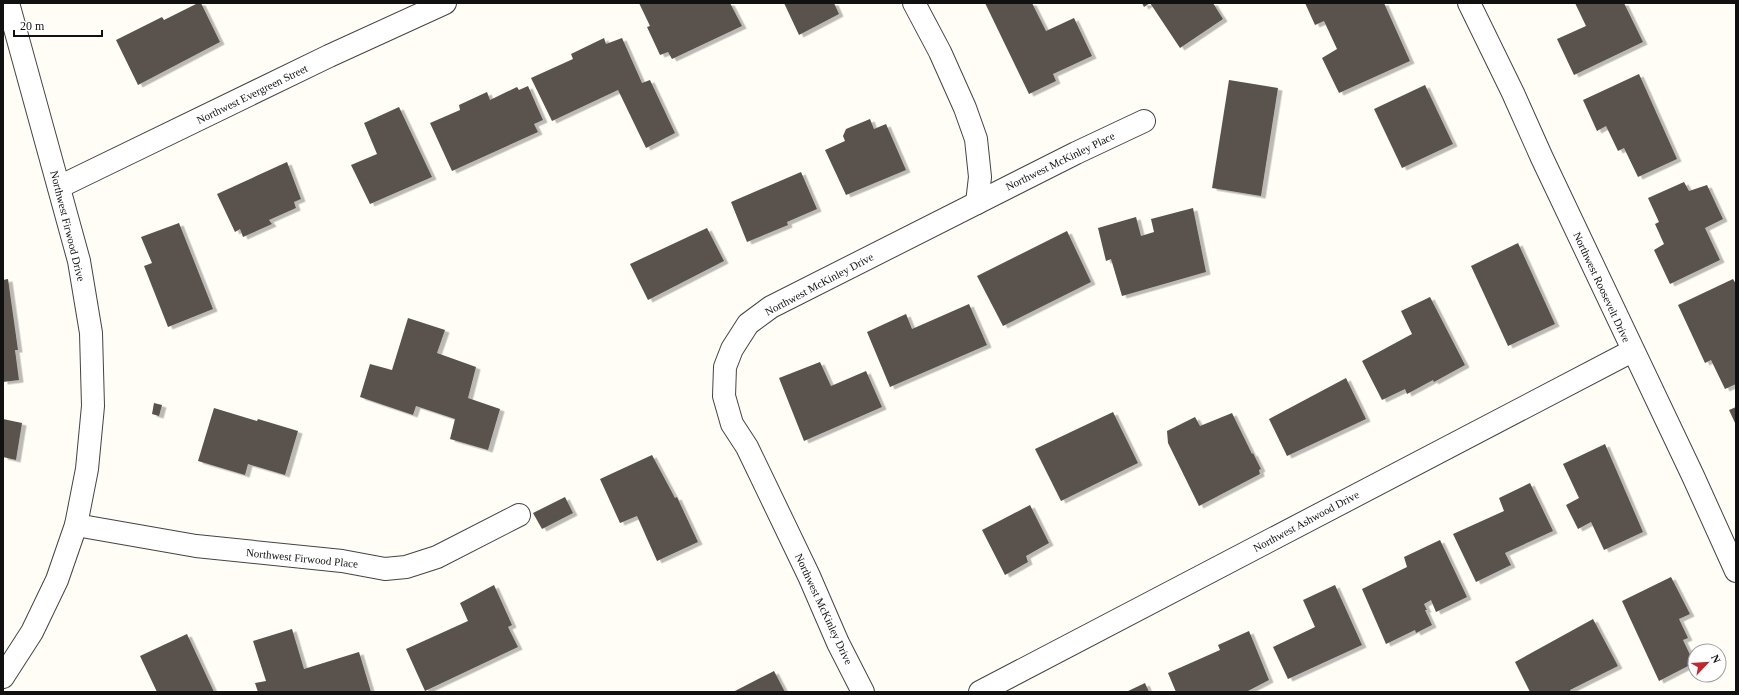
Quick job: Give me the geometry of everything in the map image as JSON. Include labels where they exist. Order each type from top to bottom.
[{"type":"street","name":"Northwest Firwood Drive","points":[[3,677],[32,632],[48,599],[57,580],[76,525],[88,468],[93,406],[91,333],[79,261],[59,187],[12,46],[8,3]]},
{"type":"street","name":"Northwest Evergreen Street","points":[[59,187],[329,56],[445,3]]},
{"type":"street","points":[[914,3],[940,52],[965,108],[976,139],[980,177],[977,203]]},
{"type":"street","name":"Northwest Roosevelt Drive","points":[[1469,3],[1513,93],[1632,351],[1736,571]]},
{"type":"street","name":"Northwest McKinley Place","points":[[977,203],[1076,153],[1144,121]]},
{"type":"street","name":"Northwest McKinley Drive","points":[[863,692],[838,643],[809,576],[747,447],[732,424],[724,396],[725,367],[732,349],[748,324],[771,307],[977,203]]},
{"type":"street","name":"Northwest Ashwood Drive","points":[[980,692],[1632,351]]},
{"type":"street","name":"Northwest Firwood Place","points":[[76,525],[196,546],[342,561],[385,569],[406,567],[437,557],[518,515]]},
{"type":"building","points":[[198,3],[201,3],[220,42],[138,85],[116,40],[162,17],[164,20]]},
{"type":"building","points":[[639,3],[730,3],[742,26],[672,59],[668,52],[660,55],[647,27],[650,26]]},
{"type":"building","points":[[784,3],[834,3],[839,14],[799,35]]},
{"type":"building","points":[[985,3],[1032,3],[1046,31],[1074,18],[1092,56],[1053,74],[1056,81],[1029,94]]},
{"type":"building","points":[[1142,3],[1150,3],[1144,7]]},
{"type":"building","points":[[1150,3],[1213,3],[1223,19],[1180,48]]},
{"type":"building","points":[[1305,3],[1384,3],[1410,61],[1339,93],[1322,58],[1337,49],[1324,21],[1315,25]]},
{"type":"building","points":[[1575,3],[1624,3],[1643,42],[1574,75],[1557,39],[1586,26]]},
{"type":"building","points":[[604,38],[606,44],[622,38],[642,83],[650,80],[675,133],[646,148],[618,90],[552,121],[531,78],[573,59],[571,54]]},
{"type":"building","points":[[1639,74],[1677,159],[1638,177],[1624,148],[1618,151],[1606,126],[1597,131],[1583,100]]},
{"type":"building","points":[[1229,80],[1278,88],[1261,196],[1212,188]]},
{"type":"building","points":[[1425,85],[1453,144],[1402,168],[1374,109]]},
{"type":"building","points":[[528,86],[543,120],[534,124],[538,132],[452,171],[430,123],[460,110],[459,105],[487,92],[490,100],[517,87],[519,90]]},
{"type":"building","points":[[399,107],[432,177],[370,204],[351,165],[377,154],[364,123]]},
{"type":"building","points":[[870,119],[874,129],[886,124],[906,170],[846,195],[825,150],[845,141],[843,136],[846,129]]},
{"type":"building","points":[[287,162],[301,199],[294,202],[296,208],[269,220],[272,224],[243,237],[240,229],[235,232],[217,194]]},
{"type":"building","points":[[801,172],[817,209],[787,222],[788,225],[747,242],[731,202]]},
{"type":"building","points":[[1684,182],[1689,191],[1707,185],[1723,219],[1705,228],[1720,260],[1670,284],[1654,250],[1664,244],[1655,224],[1659,222],[1648,198]]},
{"type":"building","points":[[1193,208],[1206,272],[1122,296],[1111,259],[1106,261],[1098,228],[1136,217],[1141,236],[1154,232],[1151,219]]},
{"type":"building","points":[[179,223],[213,309],[168,327],[144,266],[152,263],[141,237]]},
{"type":"building","points":[[707,228],[724,261],[648,300],[630,264]]},
{"type":"building","points":[[1067,231],[1091,282],[1003,326],[977,276]]},
{"type":"building","points":[[1518,243],[1555,324],[1508,346],[1471,266]]},
{"type":"building","points":[[8,279],[18,350],[15,350],[19,380],[3,382],[3,280]]},
{"type":"building","points":[[1733,279],[1736,284],[1736,384],[1725,389],[1711,360],[1705,363],[1678,305]]},
{"type":"building","points":[[1430,297],[1465,365],[1434,382],[1433,380],[1407,394],[1405,389],[1382,400],[1362,361],[1412,334],[1401,311]]},
{"type":"building","points":[[969,304],[987,345],[890,387],[867,332],[906,314],[912,329]]},
{"type":"building","points":[[408,318],[445,330],[437,353],[476,367],[468,398],[500,409],[488,450],[450,439],[455,419],[416,406],[413,415],[360,397],[370,364],[392,370]]},
{"type":"building","points":[[820,362],[831,386],[866,371],[882,407],[804,441],[779,378]]},
{"type":"building","points":[[1346,378],[1366,419],[1287,456],[1269,419]]},
{"type":"building","points":[[154,403],[162,405],[159,416],[152,414]]},
{"type":"building","points":[[1736,407],[1736,425],[1729,410]]},
{"type":"building","points":[[214,408],[298,431],[285,475],[248,464],[245,475],[198,461]]},
{"type":"building","points":[[1113,412],[1138,463],[1061,501],[1035,449]]},
{"type":"building","points":[[1232,413],[1261,469],[1259,470],[1260,474],[1199,506],[1168,443],[1167,431],[1195,417],[1200,426]]},
{"type":"building","points":[[3,419],[22,423],[16,460],[3,457]]},
{"type":"building","points":[[1605,444],[1643,532],[1604,550],[1591,522],[1578,529],[1566,505],[1579,498],[1563,464]]},
{"type":"building","points":[[652,455],[675,498],[677,497],[698,542],[657,561],[637,516],[620,523],[600,479]]},
{"type":"building","points":[[1530,483],[1553,531],[1505,553],[1511,565],[1476,582],[1453,534],[1504,511],[1499,498]]},
{"type":"building","points":[[565,497],[573,513],[542,529],[533,513]]},
{"type":"building","points":[[1030,505],[1049,543],[1026,556],[1028,562],[1005,575],[982,530]]},
{"type":"building","points":[[1440,540],[1467,597],[1436,612],[1431,600],[1424,604],[1427,610],[1425,610],[1432,625],[1416,633],[1415,630],[1386,644],[1362,589],[1407,567],[1404,557]]},
{"type":"building","points":[[1671,577],[1690,614],[1679,619],[1688,638],[1683,640],[1687,648],[1687,667],[1659,681],[1622,601]]},
{"type":"building","points":[[494,585],[512,625],[508,627],[518,647],[425,691],[406,649],[468,621],[460,603]]},
{"type":"building","points":[[1335,585],[1362,645],[1288,679],[1273,647],[1315,627],[1303,600]]},
{"type":"building","points":[[1593,619],[1618,666],[1570,690],[1571,692],[1530,692],[1515,662]]},
{"type":"building","points":[[292,629],[304,669],[359,652],[371,692],[258,692],[255,683],[266,681],[253,641]]},
{"type":"building","points":[[1249,631],[1269,680],[1246,692],[1176,692],[1168,673],[1220,650],[1218,645]]},
{"type":"building","points":[[187,634],[214,692],[157,692],[140,656]]},
{"type":"building","points":[[774,671],[785,692],[733,692]]},
{"type":"building","points":[[1145,683],[1149,692],[1126,692]]}]
